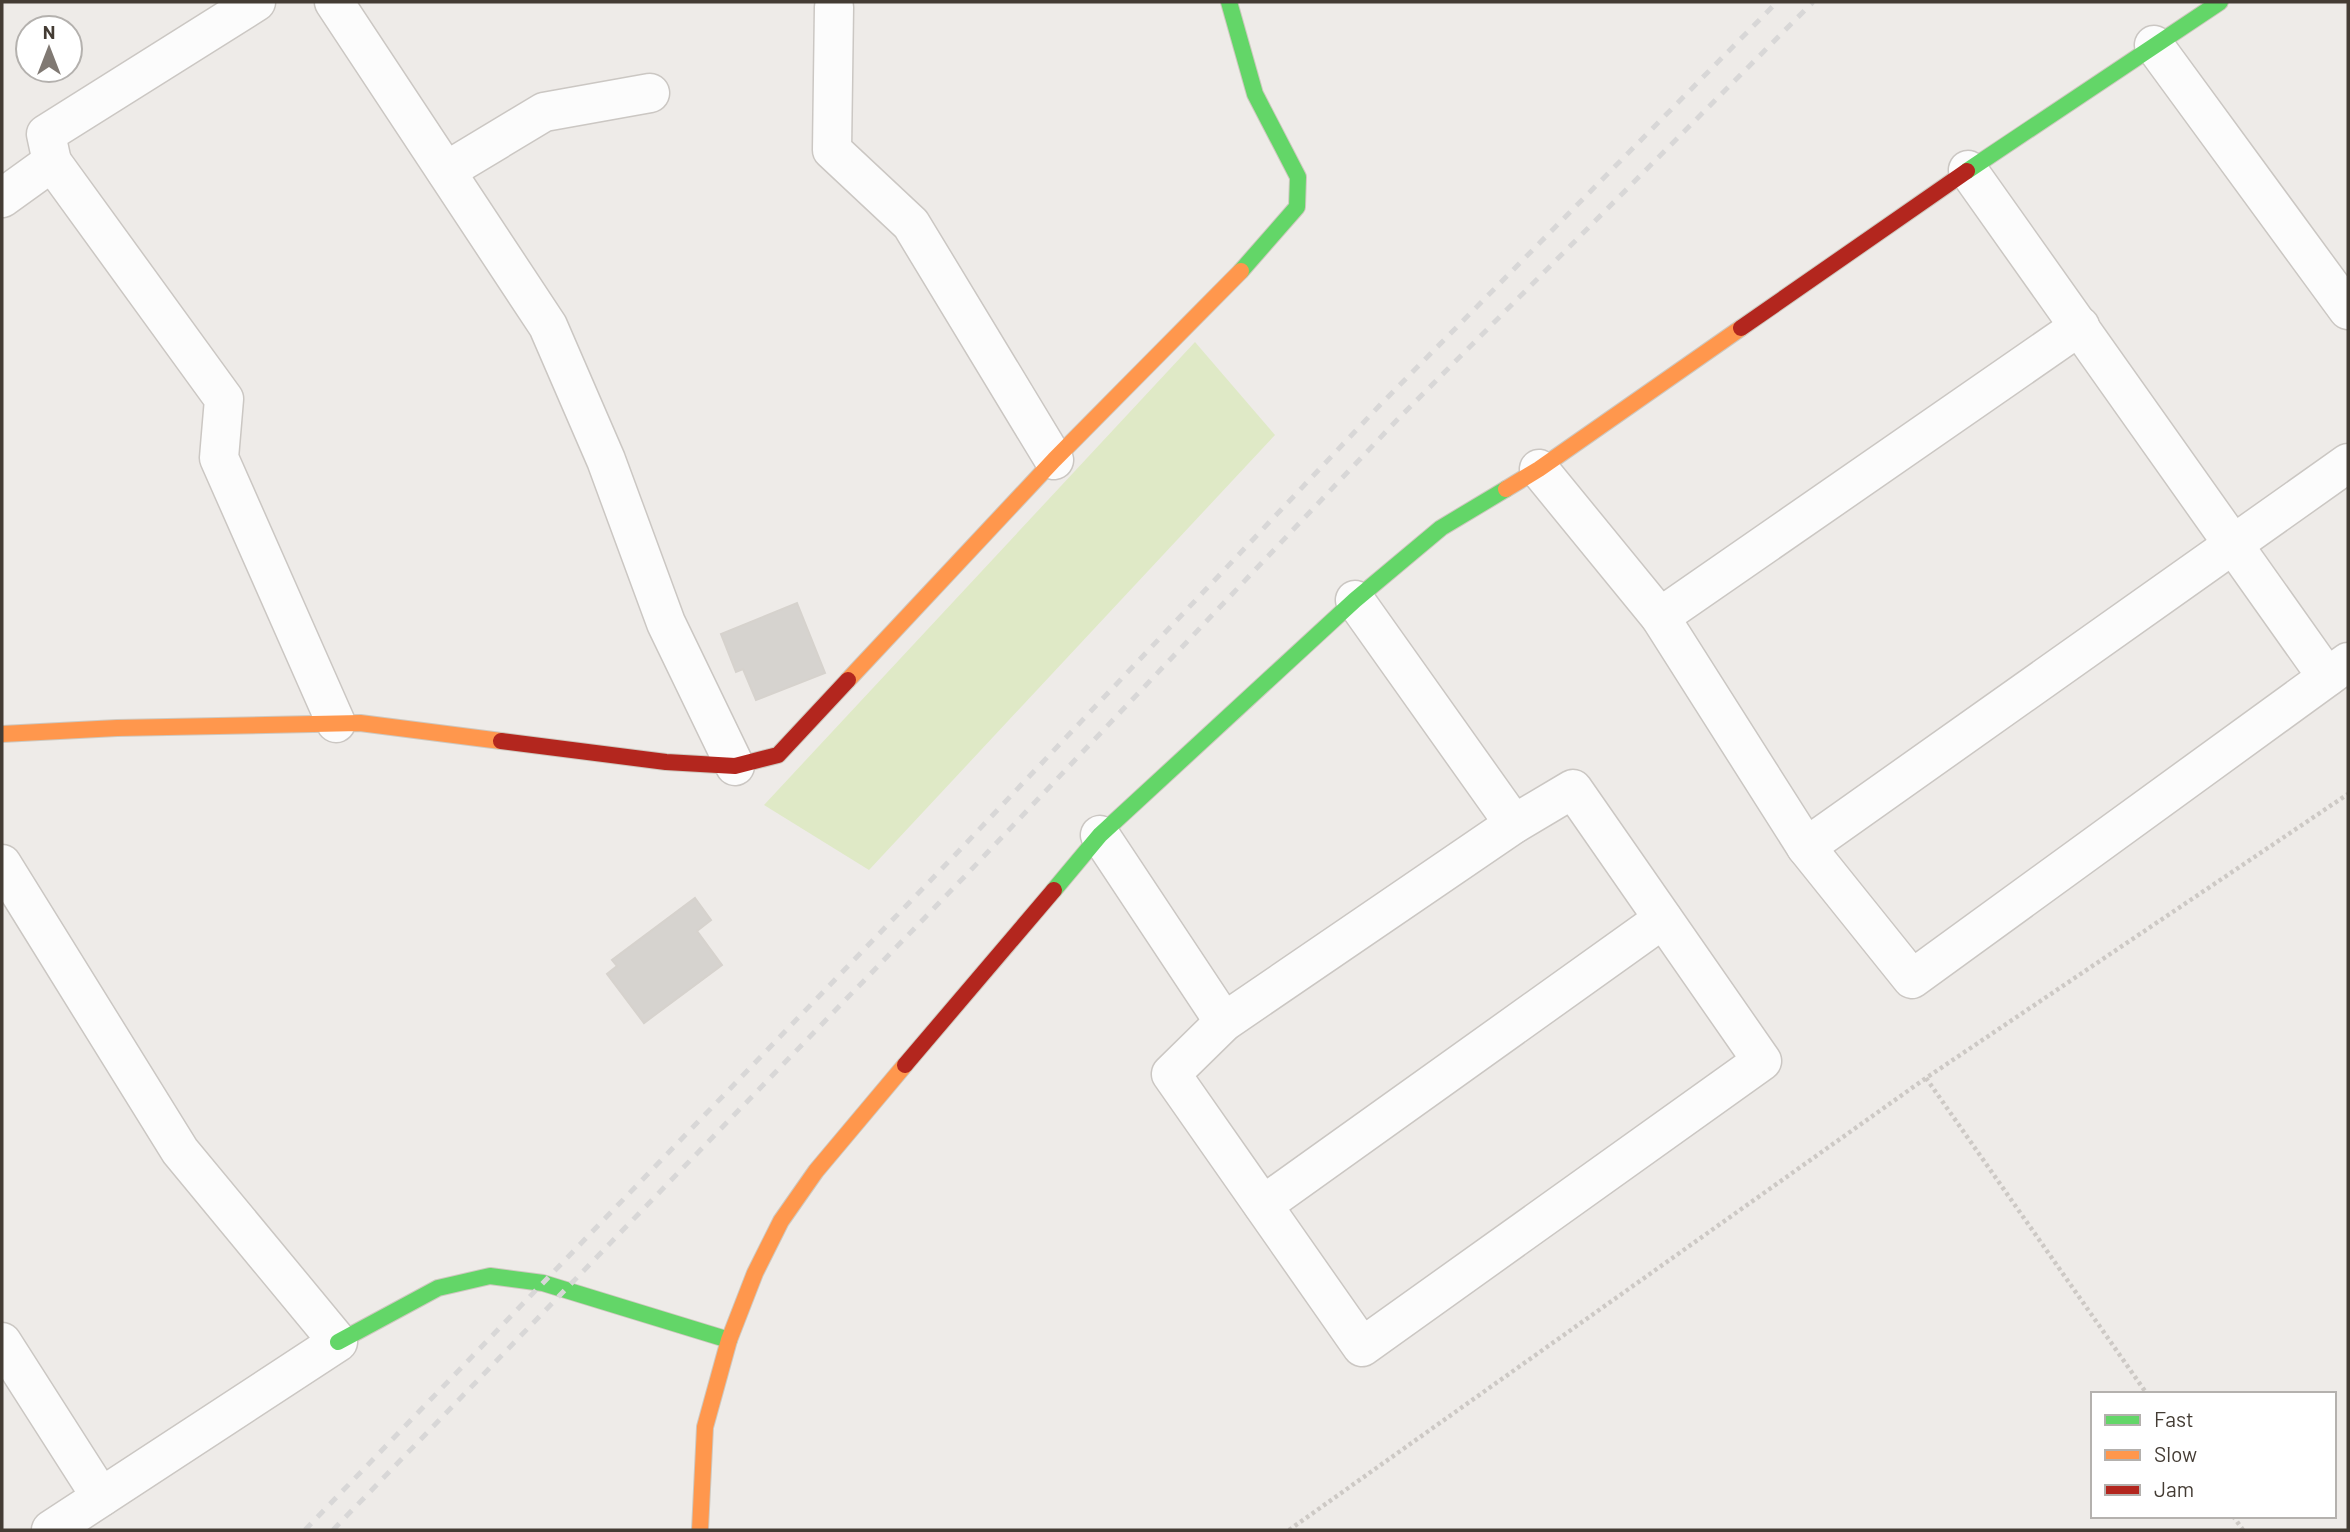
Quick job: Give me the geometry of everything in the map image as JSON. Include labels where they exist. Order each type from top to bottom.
[{"type":"street","points":[[256,2],[46,134],[52,162],[224,399],[219,458],[336,723]]},
{"type":"street","points":[[334,2],[548,326],[606,460],[666,623],[735,766]]},
{"type":"street","points":[[2,734],[117,728],[360,723],[666,762],[735,766],[778,755],[1054,460],[1233,280],[1297,207],[1298,177],[1255,94],[1229,2]]},
{"type":"street","points":[[700,1530],[705,1427],[729,1340],[755,1273],[781,1221],[816,1171],[1100,835],[1355,600],[1441,528],[1539,469],[1968,170],[2220,2]]},
{"type":"street","points":[[834,7],[832,150],[911,224],[1054,460]]},
{"type":"street","points":[[2154,45],[2348,310]]},
{"type":"street","points":[[446,171],[544,112],[650,93]]},
{"type":"street","points":[[2,198],[52,162]]},
{"type":"street","points":[[1539,469],[1660,617],[1806,847],[1912,979],[2338,669],[2233,544],[1968,170]]},
{"type":"street","points":[[1660,617],[2080,326]]},
{"type":"street","points":[[1806,847],[2348,463]]},
{"type":"street","points":[[1355,600],[1514,824]]},
{"type":"street","points":[[1573,789],[1664,919],[1762,1061],[1362,1347],[1171,1074],[1224,1022],[1514,824],[1573,789]]},
{"type":"street","points":[[1100,835],[1224,1022]]},
{"type":"street","points":[[2,864],[180,1151],[338,1342]]},
{"type":"street","points":[[1263,1205],[1664,919]]},
{"type":"street","points":[[51,1530],[338,1342],[438,1288],[490,1276],[542,1283],[729,1340]]},
{"type":"street","points":[[2,1342],[101,1497]]},
{"type":"path","points":[[1289,1530],[1926,1078],[2348,794]]},
{"type":"path","points":[[1926,1078],[2146,1392]]},
{"type":"green space","points":[[1195,342],[1275,435],[869,870],[764,805]]},
{"type":"building","points":[[797,603],[825,673],[756,700],[743,669],[736,672],[721,634]]},
{"type":"building","points":[[695,898],[711,920],[697,931],[722,965],[644,1023],[607,974],[617,966],[612,960]]},
{"type":"railway","points":[[305,1530],[955,855],[1380,405],[1777,2]]},
{"type":"railway","points":[[333,1530],[968,873],[1397,420],[1813,2]]},
{"type":"traffic: fast","points":[[1229,2],[1255,94],[1298,177],[1297,207],[1241,271]]},
{"type":"traffic: fast","points":[[1967,171],[2220,2]]},
{"type":"traffic: fast","points":[[1054,890],[1100,835],[1355,600],[1441,528],[1506,489]]},
{"type":"traffic: fast","points":[[338,1342],[438,1288],[490,1276],[543,1283],[729,1340]]},
{"type":"traffic: slow","points":[[848,680],[1054,460],[1241,271]]},
{"type":"traffic: slow","points":[[1506,489],[1539,469],[1741,328]]},
{"type":"traffic: slow","points":[[2,734],[117,728],[360,723],[501,741]]},
{"type":"traffic: slow","points":[[700,1530],[705,1427],[729,1340],[755,1273],[781,1221],[816,1171],[905,1065]]},
{"type":"traffic: jam","points":[[1741,328],[1967,171]]},
{"type":"traffic: jam","points":[[501,741],[666,762],[735,766],[778,755],[848,680]]},
{"type":"traffic: jam","points":[[905,1065],[1054,890]]}]
